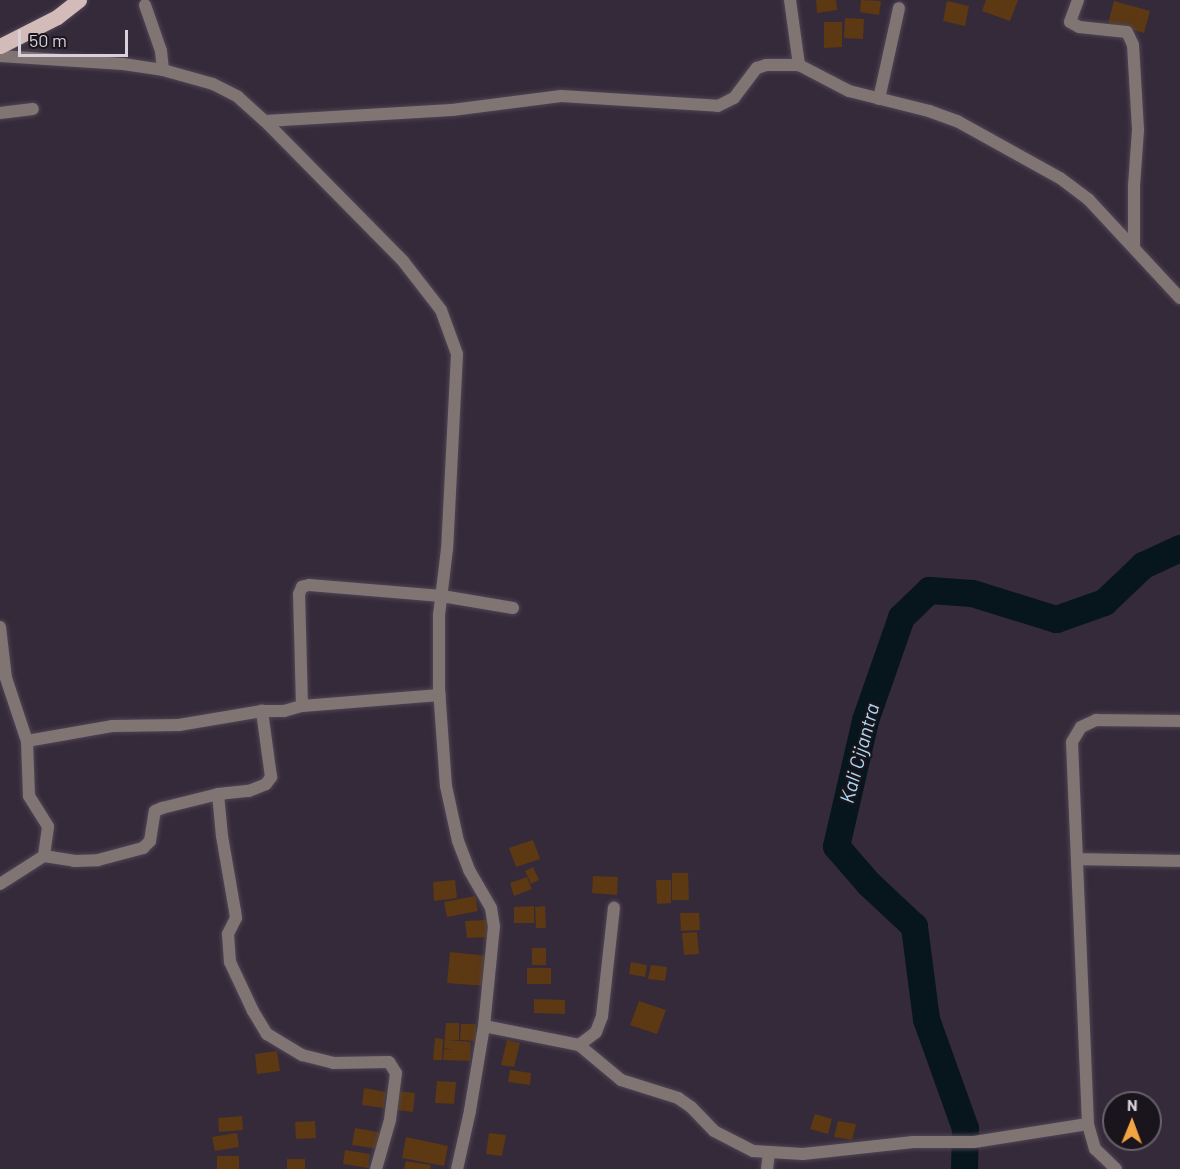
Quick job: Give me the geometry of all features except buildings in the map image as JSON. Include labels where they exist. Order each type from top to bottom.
[{"type":"main road","points":[[0,46],[57,17],[80,0]]},
{"type":"street","points":[[790,0],[799,65]]},
{"type":"street","points":[[1078,0],[1070,22],[1078,27],[1127,32],[1133,45],[1138,130],[1134,186],[1134,246]]},
{"type":"street","points":[[145,5],[161,51],[164,70]]},
{"type":"street","points":[[879,99],[899,8]]},
{"type":"street","points":[[0,56],[123,64],[164,70],[213,84],[238,97],[266,121],[403,261],[441,310],[457,354],[439,615],[440,695],[451,817],[469,870],[491,908],[494,926],[483,1026],[470,1111],[457,1169]]},
{"type":"street","points":[[266,121],[452,110],[561,96],[718,106],[734,98],[757,68],[766,65],[799,65],[849,91],[929,111],[957,121],[1060,178],[1089,200],[1180,298]]},
{"type":"street","points":[[0,113],[33,109]]},
{"type":"street","points":[[302,706],[298,594],[302,587],[309,585],[442,596],[513,608]]},
{"type":"street","points":[[0,627],[6,678],[27,741],[29,796],[48,827],[44,856]]},
{"type":"street","points":[[27,741],[112,726],[179,725],[262,711],[284,711],[302,706],[440,695]]},
{"type":"street","points":[[0,884],[44,856],[74,861],[98,860],[143,848],[150,841],[155,811],[218,794],[262,787],[269,781],[262,711]]},
{"type":"street","points":[[1116,1169],[1095,1149],[1088,1124],[1072,742],[1081,727],[1096,720],[1180,721]]},
{"type":"street","points":[[218,794],[222,836],[236,918],[228,934],[230,962],[258,1019],[273,1039],[302,1055],[333,1063],[388,1062],[396,1073],[390,1120],[376,1169]]},
{"type":"street","points":[[1077,859],[1180,861]]},
{"type":"street","points":[[579,1045],[596,1032],[602,1016],[614,908]]},
{"type":"street","points":[[483,1026],[579,1045],[621,1080],[678,1098],[691,1107],[714,1131],[753,1151],[803,1154],[914,1142],[974,1142],[1088,1124]]},
{"type":"street","points":[[767,1169],[769,1152]]},
{"type":"waterway","name":"Kali Cijantra","points":[[964,1169],[965,1128],[926,1019],[914,926],[869,884],[836,846],[865,720],[901,617],[929,590],[972,593],[1056,619],[1104,602],[1143,565],[1180,548]]}]
